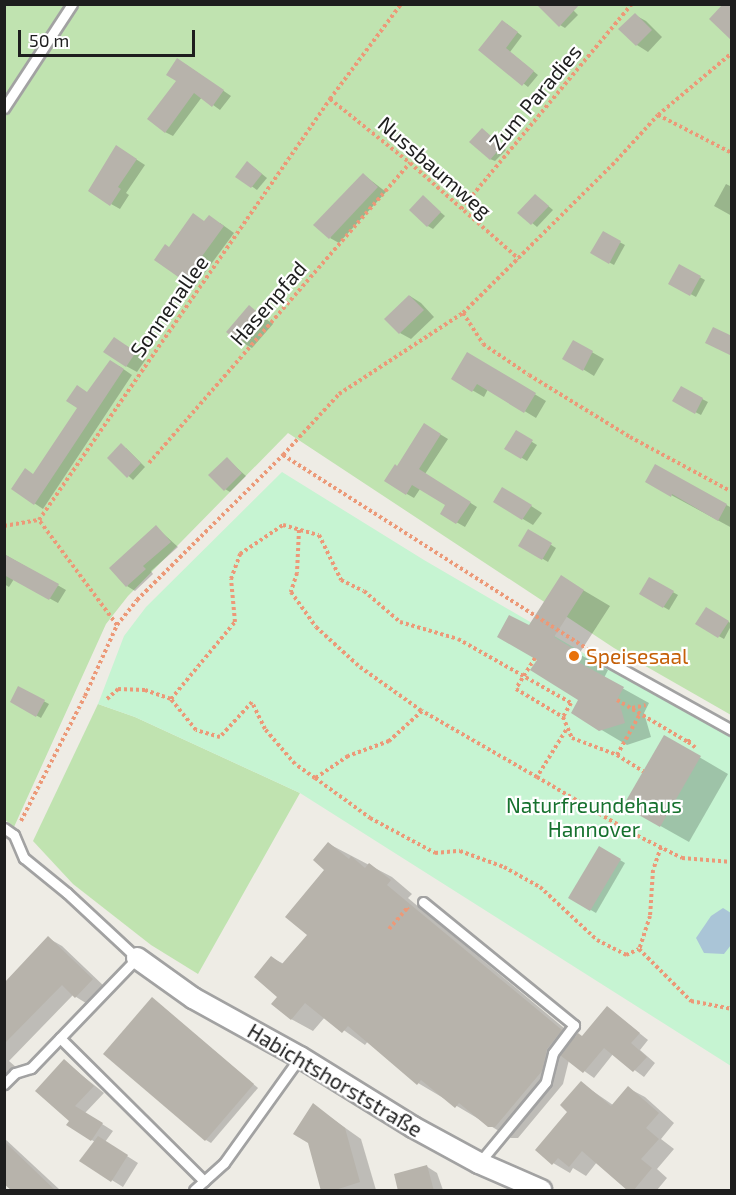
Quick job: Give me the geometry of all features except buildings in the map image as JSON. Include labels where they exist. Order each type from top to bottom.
[{"type":"street","name":"Habichtshorststraße","points":[[137,958],[193,998],[300,1057],[479,1164],[541,1191]]},
{"type":"lane","points":[[4,108],[72,4]]},
{"type":"lane","points":[[606,660],[732,730]]},
{"type":"lane","name":"Habichtshorststraße","points":[[4,828],[14,835],[24,858],[67,893],[137,958]]},
{"type":"lane","points":[[423,902],[574,1025],[553,1053],[546,1082],[479,1164]]},
{"type":"lane","points":[[4,1084],[15,1073],[31,1068],[137,958]]},
{"type":"lane","points":[[60,1038],[204,1181]]},
{"type":"lane","points":[[194,1191],[224,1162],[300,1057]]},
{"type":"path","name":"Sonnenallee","points":[[39,519],[330,99],[401,4]]},
{"type":"path","name":"Zum Paradies","points":[[461,209],[632,4]]},
{"type":"path","points":[[14,835],[85,696],[117,625],[137,600],[283,455],[339,394],[463,313],[519,259],[658,115],[732,54]]},
{"type":"path","name":"Nussbaumweg","points":[[330,99],[410,163],[519,259]]},
{"type":"path","points":[[658,115],[732,153]]},
{"type":"path","name":"Hasenpfad","points":[[149,463],[410,163]]},
{"type":"path","points":[[463,313],[483,344],[529,375],[630,437],[732,492]]},
{"type":"path","points":[[283,455],[606,660]]},
{"type":"path","points":[[4,526],[39,519],[117,625]]},
{"type":"path","points":[[171,699],[235,622],[231,579],[240,554],[283,525],[319,535],[341,580],[364,591],[400,622],[458,639],[571,703],[563,717],[566,730],[572,738],[617,755],[643,771]]},
{"type":"path","points":[[299,530],[297,573],[291,592],[316,627],[360,667],[422,711],[661,847],[682,858],[732,862]]},
{"type":"path","points":[[535,658],[516,689],[563,717]]},
{"type":"path","points":[[107,699],[118,689],[145,690],[171,699],[196,730],[220,737],[252,702],[265,729],[295,764],[370,818],[435,853],[460,851],[504,867],[540,887],[597,940],[626,955],[639,949],[650,916],[653,870],[661,847]]},
{"type":"path","points":[[617,700],[690,740],[695,747]]},
{"type":"path","points":[[631,708],[646,705]]},
{"type":"path","points":[[315,778],[348,756],[389,741],[422,711]]},
{"type":"path","points":[[617,755],[640,714]]},
{"type":"path","points":[[537,777],[566,730]]},
{"type":"path","points":[[389,929],[394,923]]},
{"type":"path","points":[[639,949],[691,1001],[732,1009]]},
{"type":"green space","points":[[4,5],[731,5],[731,715],[614,648],[288,433],[128,596],[106,624],[14,827],[5,820]]},
{"type":"green space","name":"Naturfreundehaus Hannover","points":[[282,472],[424,560],[650,692],[654,687],[731,730],[731,1066],[300,793],[135,717],[98,704],[124,636],[146,607]]},
{"type":"green space","points":[[98,704],[135,717],[300,793],[198,974],[151,945],[73,884],[33,841]]},
{"type":"water","points":[[723,908],[731,913],[731,945],[724,954],[704,953],[696,938],[711,916]]},
{"type":"place","name":"Speisesaal","points":[[574,656]]}]
